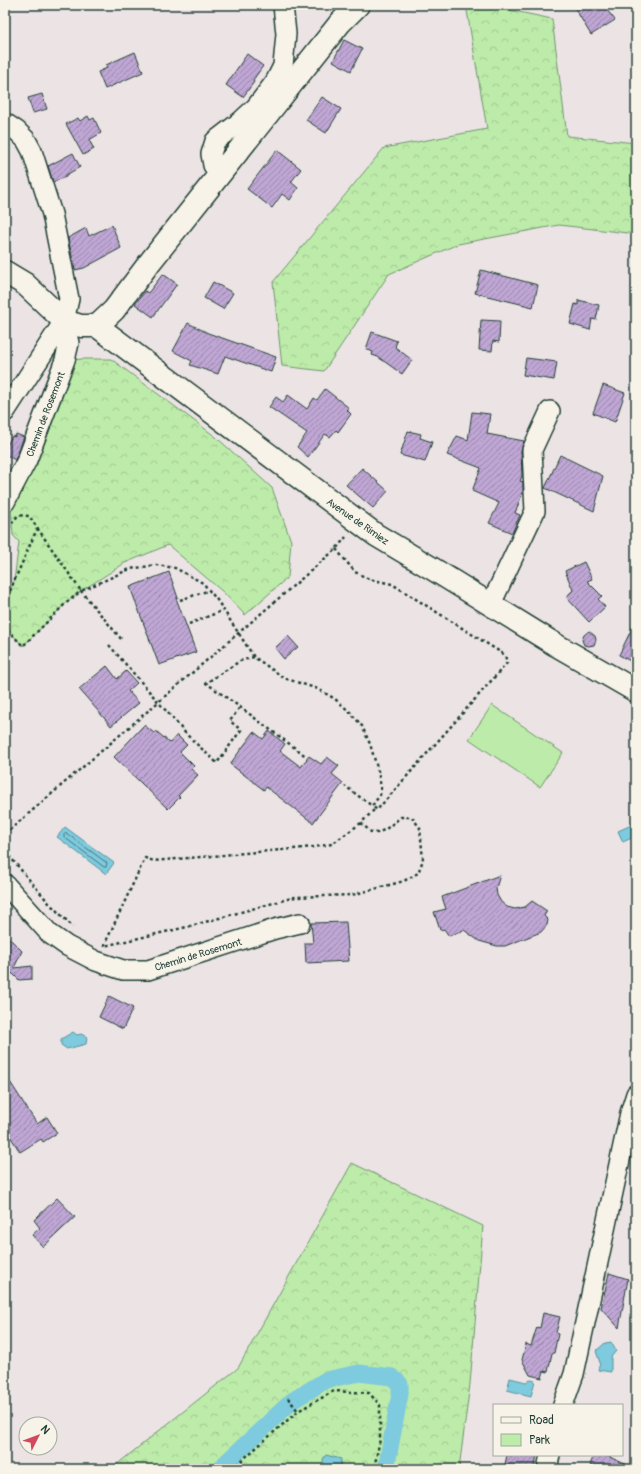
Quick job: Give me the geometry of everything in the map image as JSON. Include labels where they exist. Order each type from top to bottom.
[{"type":"street","points":[[219,175],[213,165],[211,154],[215,141],[242,121],[256,108],[283,66],[286,34],[283,5]]},
{"type":"street","points":[[5,272],[25,284],[64,321],[81,326],[97,326],[114,310],[150,262],[340,23],[358,5]]},
{"type":"street","points":[[5,123],[17,131],[26,140],[32,151],[52,214],[68,299],[64,321],[5,412]]},
{"type":"street","name":"Chemin de Rosemont","points":[[5,502],[27,460],[65,360],[69,343],[64,321]]},
{"type":"street","name":"Avenue de Rimiez","points":[[97,326],[360,524],[556,645],[636,691]]},
{"type":"street","points":[[491,604],[535,511],[532,450],[550,411]]},
{"type":"street","name":"Chemin de Rosemont","points":[[5,884],[50,934],[67,946],[96,961],[124,970],[148,970],[275,929],[300,923]]},
{"type":"street","points":[[563,1404],[574,1374],[630,1113],[636,1094]]},
{"type":"street","points":[[547,1469],[550,1456]]},
{"type":"path","points":[[5,533],[18,515],[29,516],[81,591],[122,640]]},
{"type":"path","points":[[5,834],[336,549],[340,543],[360,524]]},
{"type":"path","points":[[5,602],[37,528]]},
{"type":"path","points":[[104,946],[145,858],[154,861],[315,847],[332,844],[361,823],[375,809],[377,810],[507,663],[504,655],[392,584],[369,579],[355,572],[336,549]]},
{"type":"path","points":[[5,618],[7,629],[23,646],[65,604],[81,591],[130,568],[156,565],[175,568],[203,583],[210,590],[254,657],[284,678],[318,688],[335,699],[350,712],[362,726],[370,744],[378,771],[381,788],[380,795],[372,806]]},
{"type":"path","points":[[180,600],[210,590]]},
{"type":"path","points":[[189,624],[224,610]]},
{"type":"path","points":[[109,645],[187,736],[217,763],[241,730],[230,721],[240,707]]},
{"type":"path","points":[[254,657],[240,661],[206,684],[240,707],[307,757]]},
{"type":"path","points":[[345,786],[375,809]]},
{"type":"path","points":[[98,942],[104,946],[187,926],[295,897],[352,895],[404,881],[418,873],[423,860],[420,828],[412,817],[401,817],[386,829],[377,833],[371,832],[361,823]]},
{"type":"path","points":[[5,851],[49,903],[73,928]]},
{"type":"path","points":[[232,1469],[298,1411],[334,1391],[369,1393],[380,1405],[380,1439],[374,1469]]},
{"type":"path","points":[[288,1398],[298,1411]]},
{"type":"green space","points":[[466,5],[486,5],[552,19],[567,136],[636,143],[636,234],[559,225],[458,244],[389,274],[324,371],[282,366],[273,282],[384,148],[487,129]]},
{"type":"green space","points":[[111,359],[216,437],[272,488],[291,541],[288,577],[245,615],[223,592],[168,545],[125,563],[81,591],[65,604],[23,646],[7,629],[5,602],[14,581],[19,542],[13,535],[11,509],[68,368],[75,360]]},
{"type":"green space","points":[[492,705],[563,753],[540,787],[469,739]]},
{"type":"green space","points":[[352,1163],[483,1226],[470,1384],[459,1469],[111,1469],[238,1368]]},
{"type":"water","points":[[636,823],[636,836],[623,842],[618,831]]},
{"type":"water","points":[[65,827],[114,863],[106,874],[57,837]]},
{"type":"water","points":[[73,1032],[77,1035],[81,1034],[87,1037],[86,1044],[67,1049],[61,1045],[61,1039]]},
{"type":"water","points":[[611,1342],[616,1351],[611,1357],[611,1372],[598,1370],[600,1363],[596,1351],[605,1343]]},
{"type":"water","points":[[510,1378],[526,1382],[531,1380],[535,1381],[531,1396],[507,1390]]},
{"type":"water","points":[[326,1455],[341,1459],[340,1469],[325,1469],[323,1459]]},
{"type":"building","points":[[573,5],[603,5],[615,20],[591,35]]},
{"type":"building","points":[[344,40],[362,49],[351,71],[333,61]]},
{"type":"building","points":[[135,52],[143,72],[105,89],[98,72],[107,68],[106,65]]},
{"type":"building","points":[[247,54],[263,66],[243,97],[226,85]]},
{"type":"building","points":[[42,94],[47,109],[33,113],[28,98]]},
{"type":"building","points":[[322,97],[341,109],[326,133],[306,120]]},
{"type":"building","points":[[88,116],[90,120],[94,118],[101,133],[89,140],[94,149],[83,155],[66,124],[78,118],[80,121]]},
{"type":"building","points":[[277,150],[301,169],[291,182],[298,188],[290,200],[282,194],[272,208],[247,189]]},
{"type":"building","points":[[73,153],[80,167],[66,175],[66,177],[53,182],[48,166]]},
{"type":"building","points":[[112,225],[121,248],[84,268],[75,270],[68,238],[86,228],[89,236]]},
{"type":"building","points":[[481,270],[538,285],[533,307],[475,293]]},
{"type":"building","points":[[163,274],[177,284],[153,317],[135,304],[145,291],[148,293]]},
{"type":"building","points":[[213,282],[233,293],[223,309],[204,298]]},
{"type":"building","points":[[578,300],[599,305],[596,320],[592,319],[590,330],[570,324],[575,304],[578,305]]},
{"type":"building","points":[[481,320],[500,321],[499,342],[493,341],[492,351],[479,350]]},
{"type":"building","points":[[188,323],[208,333],[276,357],[271,372],[225,356],[218,374],[190,365],[192,361],[173,351]]},
{"type":"building","points":[[372,332],[397,341],[395,347],[412,360],[402,374],[378,357],[372,355],[373,352],[366,349]]},
{"type":"building","points":[[526,358],[557,362],[554,380],[523,375]]},
{"type":"building","points":[[603,385],[625,393],[615,422],[593,413]]},
{"type":"building","points":[[325,389],[349,408],[347,410],[351,414],[338,432],[336,430],[330,437],[325,434],[308,457],[297,447],[307,433],[269,407],[276,397],[283,402],[288,395],[307,409],[314,398],[317,400]]},
{"type":"building","points":[[472,412],[490,414],[487,434],[524,441],[521,450],[522,476],[520,481],[523,482],[523,492],[515,513],[520,515],[512,533],[489,523],[499,503],[472,491],[481,468],[447,455],[457,436],[468,440]]},
{"type":"building","points":[[408,431],[421,434],[420,438],[432,442],[425,462],[400,455]]},
{"type":"building","points":[[16,434],[24,437],[15,460],[5,454],[5,449],[12,436],[15,437]]},
{"type":"building","points":[[560,455],[603,476],[594,511],[545,488]]},
{"type":"building","points":[[362,468],[388,491],[373,508],[346,485]]},
{"type":"building","points":[[584,562],[592,579],[587,581],[602,596],[598,599],[605,607],[589,622],[566,597],[573,590],[565,571]]},
{"type":"building","points":[[169,572],[178,598],[176,598],[196,652],[159,665],[130,587]]},
{"type":"building","points":[[636,620],[636,664],[619,655]]},
{"type":"building","points":[[589,631],[595,636],[596,640],[594,645],[589,646],[584,645],[582,640],[584,635]]},
{"type":"building","points":[[288,636],[298,647],[284,659],[275,648]]},
{"type":"building","points":[[107,666],[117,679],[126,671],[137,683],[128,691],[139,703],[111,726],[79,689]]},
{"type":"building","points":[[144,725],[154,733],[156,731],[170,743],[177,735],[187,745],[180,752],[194,766],[191,769],[198,775],[168,809],[114,757]]},
{"type":"building","points":[[269,731],[285,744],[280,751],[301,767],[309,756],[321,764],[327,757],[339,766],[332,774],[343,783],[313,823],[266,787],[264,790],[230,764],[254,732],[263,739]]},
{"type":"building","points":[[500,875],[496,888],[497,895],[501,902],[507,907],[515,909],[525,907],[532,901],[547,911],[544,916],[548,920],[547,925],[541,932],[505,946],[497,946],[479,941],[464,930],[449,936],[444,929],[440,930],[434,912],[446,909],[442,897]]},
{"type":"building","points":[[346,922],[349,961],[306,963],[305,943],[313,943],[311,923]]},
{"type":"building","points":[[5,934],[22,951],[14,968],[32,966],[32,979],[19,980],[12,973],[5,988]]},
{"type":"building","points":[[109,996],[133,1008],[123,1029],[99,1017]]},
{"type":"building","points":[[5,1074],[37,1124],[47,1117],[57,1133],[43,1142],[41,1139],[20,1152],[5,1128]]},
{"type":"building","points":[[57,1198],[75,1217],[43,1247],[32,1235],[40,1228],[34,1220]]},
{"type":"building","points":[[609,1273],[628,1279],[619,1328],[601,1308]]},
{"type":"building","points":[[543,1313],[560,1317],[556,1333],[558,1334],[554,1353],[552,1353],[548,1372],[544,1371],[542,1378],[530,1375],[522,1360],[526,1344],[531,1346],[537,1327],[540,1328]]},
{"type":"building","points":[[507,1456],[537,1456],[534,1469],[504,1469]]},
{"type":"building","points":[[594,1456],[607,1456],[636,1469],[597,1469],[590,1465]]},
{"type":"waterway","points":[[219,1469],[292,1401],[326,1380],[359,1373],[392,1377],[400,1384],[400,1394],[386,1469]]}]
